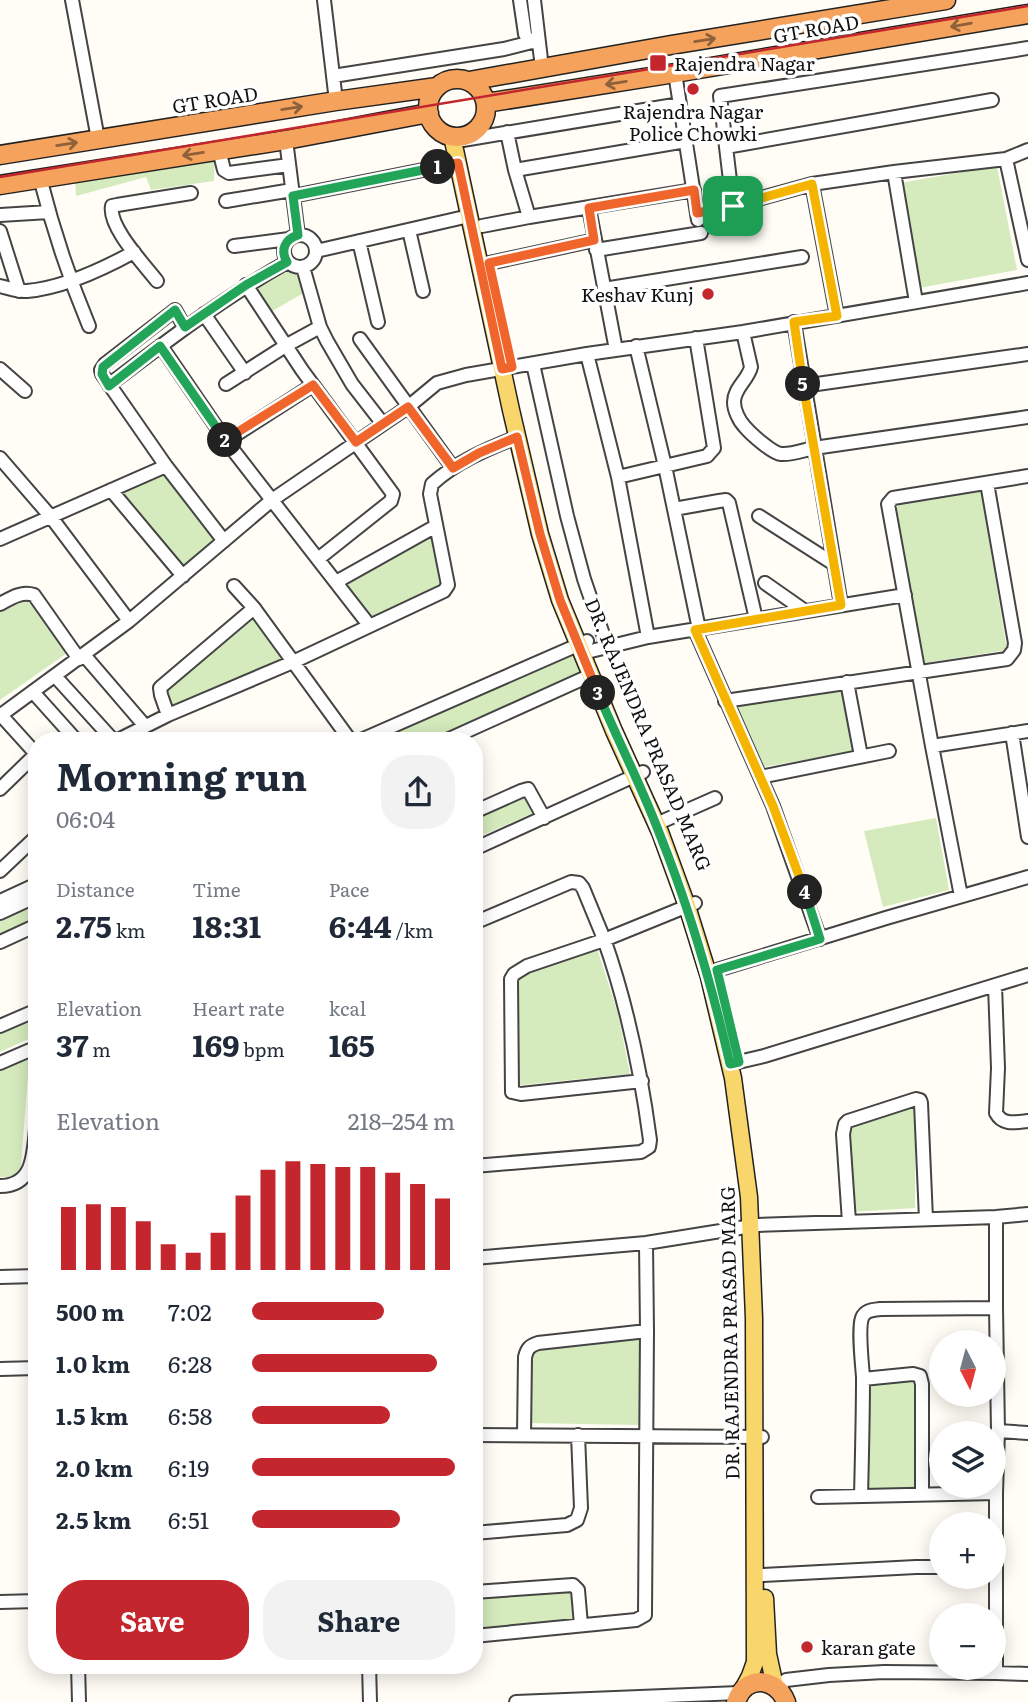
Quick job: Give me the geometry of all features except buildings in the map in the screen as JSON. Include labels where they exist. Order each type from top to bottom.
[{"type":"highway","name":"GT ROAD","points":[[469,81],[946,0]]},
{"type":"highway","name":"GT ROAD","points":[[486,103],[1028,13]]},
{"type":"highway","points":[[452,79],[469,81],[478,88],[486,103],[486,114],[473,132],[459,137],[446,134],[437,128],[429,113],[431,96],[437,87],[452,79]]},
{"type":"highway","name":"GT ROAD","points":[[0,155],[437,87]]},
{"type":"highway","points":[[0,185],[286,140],[429,113]]},
{"type":"highway","points":[[737,1697],[750,1684],[759,1682],[768,1683],[783,1695]]},
{"type":"main road","name":"DR. RAJENDRA PRASAD MARG","points":[[459,137],[458,163],[489,263],[517,437],[540,534],[560,600],[584,646],[717,970],[734,1063],[754,1226],[754,1318],[763,1575],[768,1654],[783,1695]]},
{"type":"main road","name":"DR. RAJENDRA PRASAD MARG","points":[[459,137],[507,368],[591,675],[678,855],[734,1063]]},
{"type":"main road","name":"DR. RAJENDRA PRASAD MARG","points":[[737,1697],[755,1662],[758,1436]]},
{"type":"street","points":[[72,0],[98,139]]},
{"type":"street","points":[[324,0],[336,101]]},
{"type":"street","points":[[520,0],[525,34],[528,40],[535,43]]},
{"type":"street","points":[[534,0],[535,43],[542,68]]},
{"type":"street","points":[[333,76],[535,43]]},
{"type":"street","points":[[733,206],[720,96],[1028,48]]},
{"type":"street","points":[[676,73],[699,222]]},
{"type":"street","points":[[726,147],[992,100]]},
{"type":"street","points":[[459,137],[507,132],[680,104]]},
{"type":"street","points":[[507,132],[529,217]]},
{"type":"street","points":[[234,246],[293,237],[308,237],[316,251],[314,260],[303,267],[294,267],[287,262],[284,254],[284,248],[293,237],[292,193],[286,140]]},
{"type":"street","points":[[515,170],[686,141]]},
{"type":"street","points":[[219,150],[224,170],[229,173],[289,165]]},
{"type":"street","points":[[489,263],[595,245],[699,222],[733,206],[812,184],[1006,159],[1028,150]]},
{"type":"street","points":[[1006,159],[1028,260]]},
{"type":"street","points":[[226,201],[292,193],[458,163]]},
{"type":"street","points":[[894,172],[916,302]]},
{"type":"street","points":[[40,178],[71,281],[89,326]]},
{"type":"street","points":[[812,184],[837,316]]},
{"type":"street","points":[[316,251],[409,230],[529,217],[694,190]]},
{"type":"street","points":[[156,281],[121,234],[111,214],[112,206],[191,193]]},
{"type":"street","points":[[589,208],[615,350]]},
{"type":"street","points":[[0,215],[49,212]]},
{"type":"street","points":[[409,230],[423,290]]},
{"type":"street","points":[[0,231],[19,291]]},
{"type":"street","points":[[359,241],[378,322]]},
{"type":"street","points":[[0,286],[19,291],[71,281],[134,252]]},
{"type":"street","points":[[604,289],[802,257]]},
{"type":"street","points":[[109,386],[185,327],[246,285],[287,262]]},
{"type":"street","points":[[303,267],[320,327],[352,384],[383,424]]},
{"type":"street","points":[[28,745],[0,714],[129,621],[272,500],[408,407],[437,383],[466,375],[587,354],[743,332],[1028,283]]},
{"type":"street","points":[[246,285],[313,385],[391,489],[393,498],[318,559]]},
{"type":"street","points":[[185,327],[175,310],[103,367],[102,374],[166,466],[224,541]]},
{"type":"street","points":[[204,314],[245,373]]},
{"type":"street","points":[[794,322],[841,605]]},
{"type":"street","points":[[226,384],[320,327]]},
{"type":"street","points":[[743,332],[751,367],[738,390],[734,404],[744,427],[776,453],[784,455],[814,448],[1028,417]]},
{"type":"street","points":[[618,477],[707,456],[714,448],[696,338]]},
{"type":"street","points":[[360,339],[453,468]]},
{"type":"street","points":[[160,346],[226,441],[369,625]]},
{"type":"street","points":[[636,346],[665,466],[697,629],[725,701],[760,777],[799,876],[820,939]]},
{"type":"street","points":[[587,354],[618,477],[649,637]]},
{"type":"street","points":[[803,386],[1028,354]]},
{"type":"street","points":[[533,364],[567,516],[584,579],[607,646]]},
{"type":"street","points":[[0,369],[25,391]]},
{"type":"street","points":[[226,441],[313,385]]},
{"type":"street","points":[[133,732],[440,594],[448,585],[430,489],[453,468],[479,453],[517,437]]},
{"type":"street","points":[[1,462],[51,517],[129,621]]},
{"type":"street","points":[[0,539],[166,466]]},
{"type":"street","points":[[961,896],[888,508],[893,498],[1028,476]]},
{"type":"street","points":[[725,701],[1007,659],[1014,650],[1015,643],[987,483]]},
{"type":"street","points":[[111,490],[183,576]]},
{"type":"street","points":[[674,509],[726,500],[729,503],[756,619]]},
{"type":"street","points":[[760,516],[834,564]]},
{"type":"street","points":[[335,582],[436,526]]},
{"type":"street","points":[[765,583],[805,611]]},
{"type":"street","points":[[234,586],[254,608],[344,732]]},
{"type":"street","points":[[0,604],[21,594],[34,595],[81,657],[145,726]]},
{"type":"street","points":[[379,732],[584,646],[607,646],[905,594]]},
{"type":"street","points":[[168,715],[160,688],[254,608]]},
{"type":"street","points":[[395,732],[584,646]]},
{"type":"street","points":[[465,732],[591,675]]},
{"type":"street","points":[[55,676],[108,732]]},
{"type":"street","points":[[847,682],[861,756]]},
{"type":"street","points":[[33,692],[69,732]]},
{"type":"street","points":[[932,746],[1028,731]]},
{"type":"street","points":[[1012,733],[1028,837]]},
{"type":"street","points":[[760,777],[889,751]]},
{"type":"street","points":[[0,789],[28,762]]},
{"type":"street","points":[[483,845],[638,774]]},
{"type":"street","points":[[483,808],[528,789],[544,818]]},
{"type":"street","points":[[663,821],[715,798]]},
{"type":"street","points":[[0,871],[28,845]]},
{"type":"street","points":[[717,970],[1028,877]]},
{"type":"street","points":[[483,919],[571,882],[583,888],[604,940],[626,1011],[642,1081],[650,1140],[646,1150],[483,1165]]},
{"type":"street","points":[[0,901],[28,888]]},
{"type":"street","points":[[0,913],[28,900]]},
{"type":"street","points":[[642,1081],[521,1094],[512,1091],[511,979],[527,966],[604,940],[691,904]]},
{"type":"street","points":[[0,942],[28,929]]},
{"type":"street","points":[[734,1063],[1028,975]]},
{"type":"street","points":[[995,985],[998,1068],[996,1113],[1004,1122],[1028,1121]]},
{"type":"street","points":[[0,1026],[28,1014]]},
{"type":"street","points":[[0,1063],[28,1051]]},
{"type":"street","points":[[849,1222],[843,1134],[845,1124],[916,1099],[921,1103],[926,1219]]},
{"type":"street","points":[[0,1186],[17,1183],[28,1172]]},
{"type":"street","points":[[483,1257],[646,1243],[754,1226],[1028,1214]]},
{"type":"street","points":[[996,1217],[998,1421]]},
{"type":"street","points":[[483,1635],[636,1620],[645,1615],[646,1243]]},
{"type":"street","points":[[0,1277],[28,1276]]},
{"type":"street","points":[[861,1496],[861,1320],[864,1314],[871,1310],[996,1308]]},
{"type":"street","points":[[524,1435],[525,1357],[531,1345],[647,1331]]},
{"type":"street","points":[[0,1369],[28,1368]]},
{"type":"street","points":[[863,1379],[914,1374],[920,1376],[922,1494]]},
{"type":"street","points":[[1006,1432],[1028,1433]]},
{"type":"street","points":[[483,1435],[758,1436]]},
{"type":"street","points":[[483,1532],[567,1525],[577,1520],[581,1508],[578,1435]]},
{"type":"street","points":[[818,1497],[929,1494]]},
{"type":"street","points":[[763,1575],[929,1567]]},
{"type":"street","points":[[483,1591],[573,1585],[578,1590],[581,1625]]},
{"type":"street","points":[[0,1602],[28,1601]]},
{"type":"street","points":[[783,1695],[786,1680],[829,1675],[929,1672]]},
{"type":"street","points":[[1006,1673],[1028,1674]]},
{"type":"street","points":[[78,1674],[79,1702]]},
{"type":"street","points":[[369,1674],[370,1702]]},
{"type":"street","points":[[516,1702],[737,1697]]},
{"type":"green space","points":[[215,151],[214,181],[151,190],[146,177],[76,196],[75,174]]},
{"type":"green space","points":[[997,166],[1017,270],[919,288],[900,183]]},
{"type":"green space","points":[[283,262],[304,264],[309,290],[267,314],[247,285]]},
{"type":"green space","points":[[166,470],[218,538],[176,571],[113,493]]},
{"type":"green space","points":[[981,491],[1007,650],[918,664],[893,505]]},
{"type":"green space","points":[[433,529],[444,587],[368,623],[337,584]]},
{"type":"green space","points":[[28,592],[70,651],[0,700],[0,604]]},
{"type":"green space","points":[[254,608],[293,662],[168,715],[154,688]]},
{"type":"green space","points":[[573,645],[585,676],[457,732],[383,732]]},
{"type":"green space","points":[[844,689],[856,751],[757,768],[734,706]]},
{"type":"green space","points":[[525,795],[533,813],[483,835],[483,813]]},
{"type":"green space","points":[[936,818],[949,890],[883,907],[864,831]]},
{"type":"green space","points":[[28,894],[28,922],[0,934],[0,907]]},
{"type":"green space","points":[[597,948],[618,1014],[630,1074],[511,1086],[512,979]]},
{"type":"green space","points":[[28,1017],[28,1039],[0,1052],[0,1029]]},
{"type":"green space","points":[[28,1052],[20,1177],[0,1177],[0,1065]]},
{"type":"green space","points":[[915,1104],[915,1208],[851,1212],[847,1130]]},
{"type":"green space","points":[[640,1339],[641,1425],[526,1423],[525,1349]]},
{"type":"green space","points":[[914,1380],[915,1488],[866,1488],[864,1383]]},
{"type":"green space","points":[[574,1588],[577,1622],[483,1629],[483,1595]]},
{"type":"railway","points":[[0,177],[1028,6]]},
{"type":"place","name":"Rajendra Nagar","points":[[658,63]]},
{"type":"place","name":"Rajendra Nagar Police Chowki","points":[[693,89]]},
{"type":"place","name":"Keshav Kunj","points":[[708,294]]},
{"type":"place","name":"karan gate","points":[[807,1647]]},
{"type":"route","points":[[458,163],[502,369],[512,367],[489,263],[594,240],[589,208],[694,190],[697,213],[733,206],[812,184],[837,316],[794,322],[841,605],[695,630],[773,806],[820,939],[717,970],[739,1062],[730,1064],[709,977],[660,832],[614,731],[560,600],[540,534],[517,437],[479,453],[453,468],[408,407],[356,442],[313,385],[226,441],[160,346],[109,386],[101,370],[105,364],[175,310],[185,327],[246,285],[287,262],[285,244],[298,235],[293,196],[458,163]]}]
